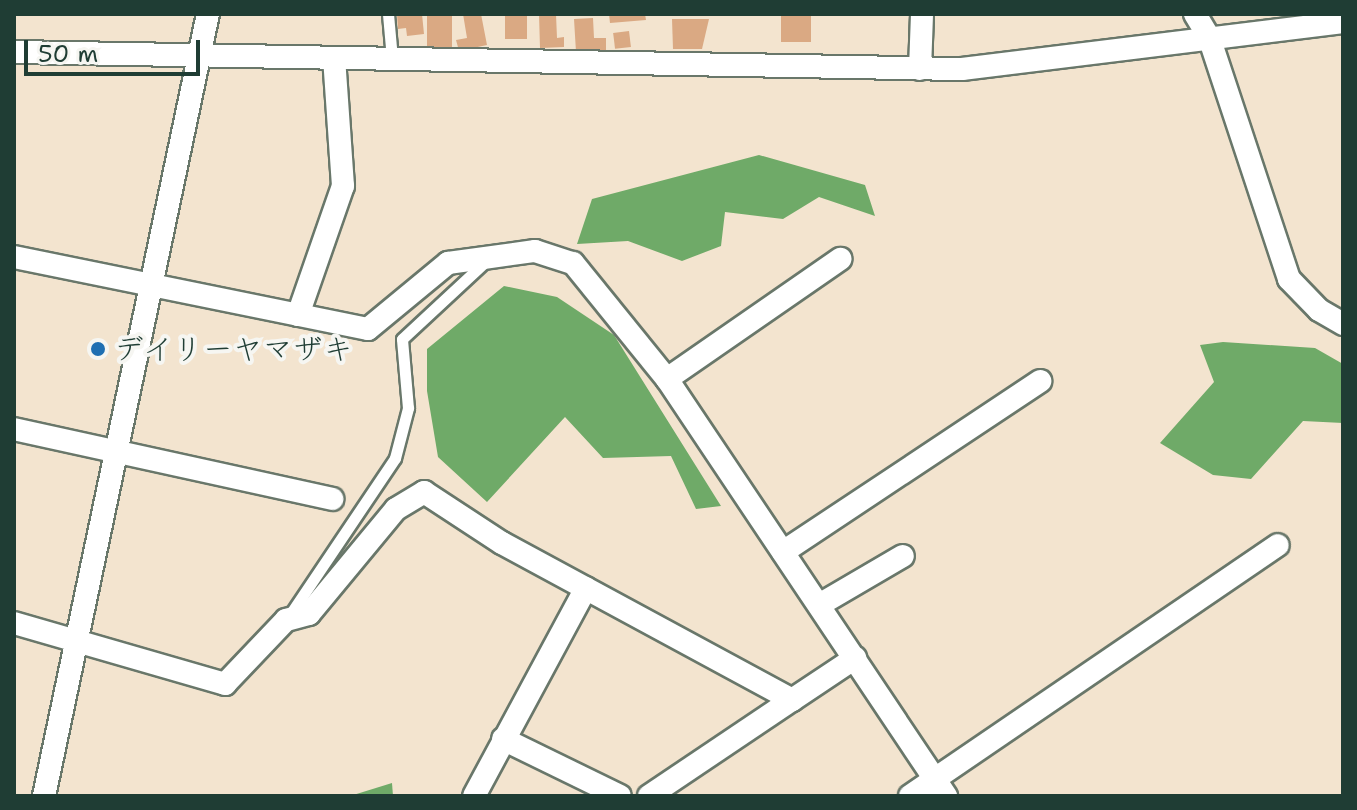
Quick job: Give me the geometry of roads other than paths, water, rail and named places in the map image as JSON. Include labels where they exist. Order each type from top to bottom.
[{"type":"street","points":[[44,796],[208,14]]},
{"type":"street","points":[[920,69],[922,14]]},
{"type":"street","points":[[1195,14],[1209,37],[1289,279],[1319,310],[1343,324]]},
{"type":"street","points":[[14,52],[962,69],[1343,22]]},
{"type":"street","points":[[298,315],[343,186],[334,58]]},
{"type":"street","points":[[14,257],[368,329],[448,263],[495,254],[535,251],[573,263],[667,379],[940,787]]},
{"type":"street","points":[[667,379],[840,259]]},
{"type":"street","points":[[783,552],[1040,381]]},
{"type":"street","points":[[14,429],[332,499]]},
{"type":"street","points":[[14,623],[225,684],[286,620],[309,614],[396,509],[424,492],[586,588],[792,700]]},
{"type":"street","points":[[910,796],[940,787],[1278,545]]},
{"type":"street","points":[[819,605],[903,556]]},
{"type":"street","points":[[474,796],[586,588]]},
{"type":"street","points":[[649,796],[855,658]]},
{"type":"street","points":[[503,739],[620,796]]},
{"type":"lane","points":[[388,14],[392,59]]},
{"type":"lane","points":[[286,620],[395,458],[408,408],[402,339],[495,254]]},
{"type":"place","name":"デイリーヤマザキ","points":[[98,349]]}]
